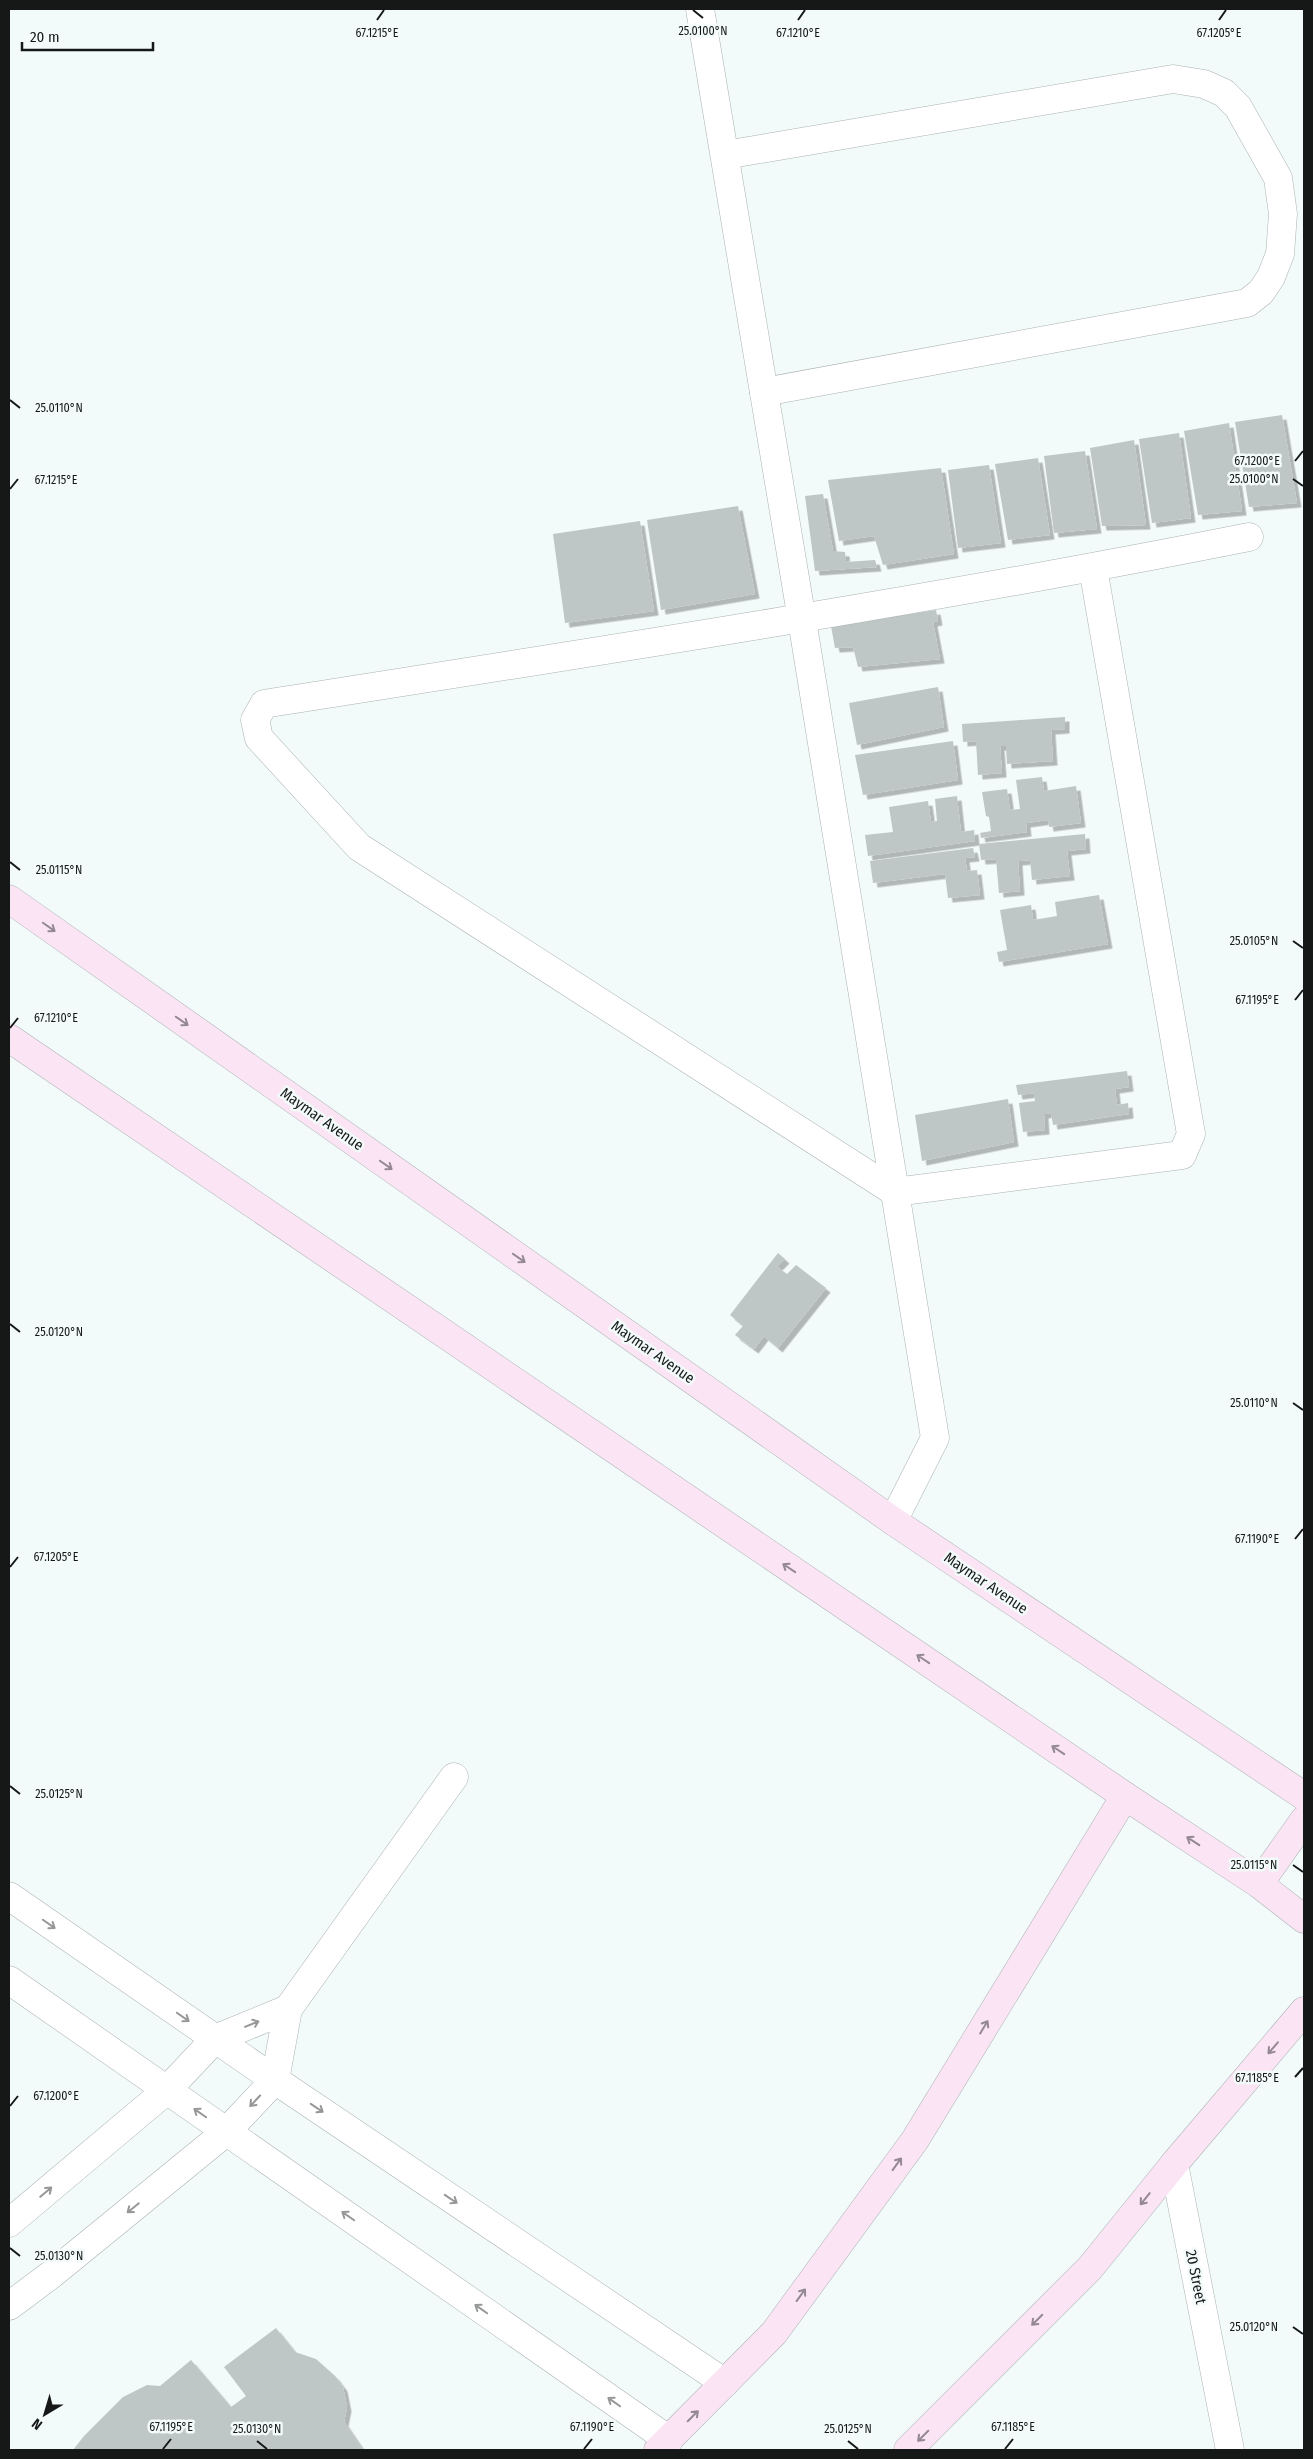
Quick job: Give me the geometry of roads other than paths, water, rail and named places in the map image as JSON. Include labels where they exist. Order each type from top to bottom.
[{"type":"main road","name":"Maymar Avenue","points":[[9,899],[893,1521],[1304,1796]]},
{"type":"main road","points":[[9,1038],[1125,1796],[1259,1884],[1304,1919]]},
{"type":"main road","points":[[664,2445],[774,2333],[915,2140],[1125,1796]]},
{"type":"main road","points":[[1259,1884],[1304,1820]]},
{"type":"main road","points":[[908,2450],[1090,2268],[1174,2164],[1304,2011]]},
{"type":"street","points":[[700,9],[802,620],[935,1438],[893,1521]]},
{"type":"street","points":[[725,155],[1173,79],[1204,84],[1224,93],[1238,107],[1278,178],[1283,214],[1280,254],[1271,277],[1261,292],[1247,303],[764,392]]},
{"type":"street","points":[[1093,568],[1191,1134],[1182,1155],[895,1192],[360,847],[259,738],[255,720],[264,704],[802,620],[1093,568],[1249,537]]},
{"type":"street","points":[[9,2306],[52,2274],[226,2132],[275,2080],[288,2009],[454,1777]]},
{"type":"street","points":[[9,1896],[275,2080],[724,2383]]},
{"type":"street","points":[[9,1980],[167,2090],[664,2445]]},
{"type":"street","points":[[9,2223],[167,2090],[215,2039],[288,2009]]},
{"type":"street","name":"20 Street","points":[[1174,2164],[1230,2450]]}]
